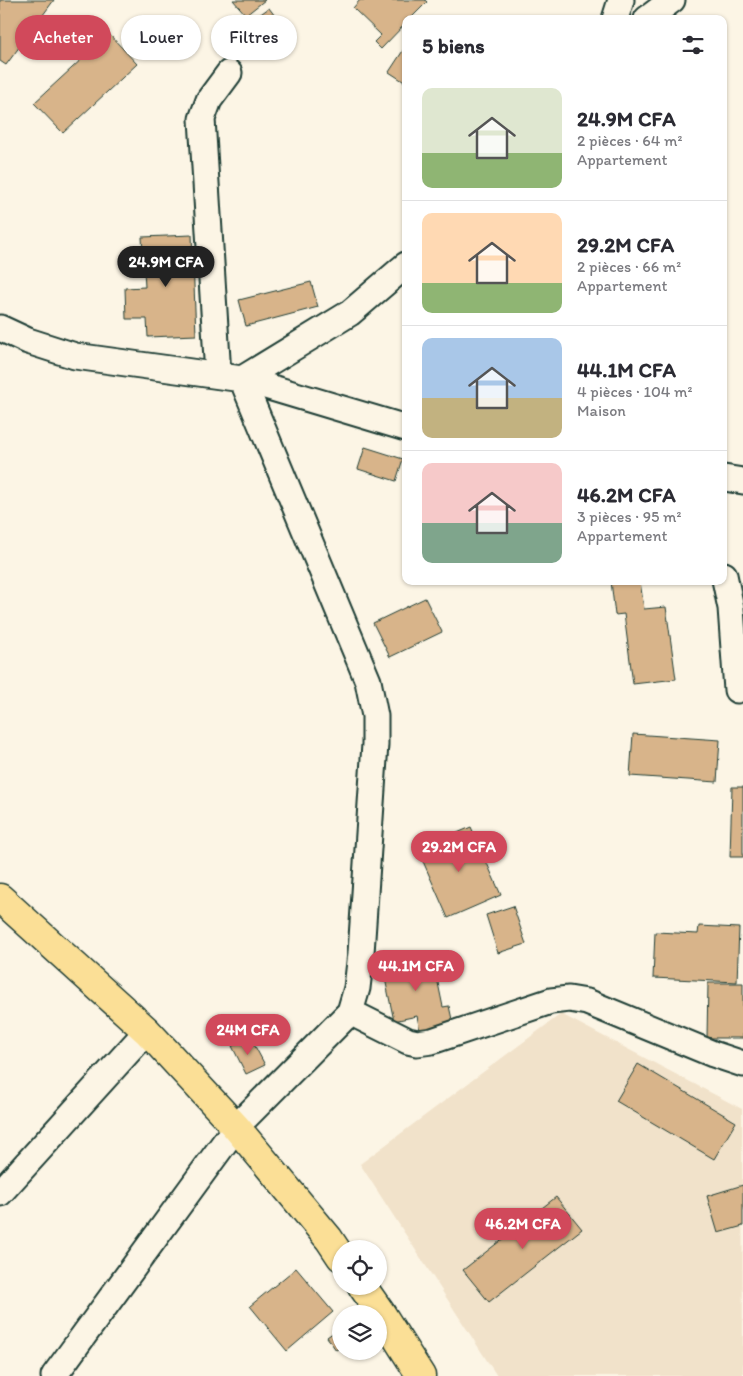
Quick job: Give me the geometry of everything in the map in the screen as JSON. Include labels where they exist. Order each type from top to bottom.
[{"type":"highway","points":[[0,898],[147,1031],[236,1127],[332,1245]]},
{"type":"highway","points":[[369,1295],[421,1376]]},
{"type":"street","points":[[616,15],[621,0]]},
{"type":"street","points":[[652,15],[672,0]]},
{"type":"street","points":[[218,375],[202,119],[209,100],[229,73]]},
{"type":"street","points":[[242,379],[350,313],[402,268]]},
{"type":"street","points":[[0,328],[28,341],[75,356],[242,379],[402,427]]},
{"type":"street","points":[[54,1376],[236,1127],[350,1012],[357,988],[375,744],[375,716],[368,681],[242,379]]},
{"type":"street","points":[[727,478],[743,481]]},
{"type":"street","points":[[726,585],[731,608],[737,690]]},
{"type":"street","points":[[350,1012],[408,1041],[417,1043],[432,1041],[533,1006],[569,999],[587,1002],[713,1054],[743,1064]]},
{"type":"street","points":[[0,1193],[147,1031]]},
{"type":"shaded area","points":[[561,1014],[742,1109],[743,1376],[497,1376],[360,1164]]},
{"type":"building","points":[[0,0],[54,0],[43,15],[15,15],[15,53],[6,65],[0,61]]},
{"type":"building","points":[[233,0],[265,0],[246,15]]},
{"type":"building","points":[[360,0],[425,0],[427,2],[414,15],[402,15],[402,27],[381,49],[374,42],[381,35],[353,8]]},
{"type":"building","points":[[269,8],[274,15],[259,15]]},
{"type":"building","points":[[111,36],[121,47],[121,60],[133,60],[137,64],[63,133],[34,103],[81,60],[111,60]]},
{"type":"building","points":[[402,52],[402,80],[389,72]]},
{"type":"building","points":[[192,235],[196,335],[148,337],[147,319],[126,319],[125,288],[145,287],[142,237]]},
{"type":"building","points":[[311,282],[318,307],[246,326],[239,300]]},
{"type":"building","points":[[365,447],[402,459],[396,481],[358,469]]},
{"type":"building","points":[[611,585],[641,585],[644,609],[666,607],[676,679],[633,684],[624,614],[615,615]]},
{"type":"building","points":[[425,598],[442,632],[390,657],[373,623]]},
{"type":"building","points":[[633,734],[720,740],[717,782],[630,776]]},
{"type":"building","points":[[732,787],[743,787],[743,857],[730,857]]},
{"type":"building","points":[[471,827],[501,895],[448,918],[418,850]]},
{"type":"building","points":[[513,906],[526,944],[498,953],[486,915]]},
{"type":"building","points":[[699,926],[739,928],[737,982],[653,978],[655,932],[698,934]]},
{"type":"building","points":[[432,954],[443,1007],[449,1006],[453,1024],[420,1031],[417,1016],[394,1021],[382,964]]},
{"type":"building","points":[[708,983],[743,983],[743,1038],[707,1038]]},
{"type":"building","points":[[250,1037],[265,1065],[246,1074],[232,1046]]},
{"type":"building","points":[[638,1064],[736,1122],[714,1159],[616,1101]]},
{"type":"building","points":[[743,1185],[743,1226],[718,1233],[707,1196]]},
{"type":"building","points":[[556,1197],[582,1229],[489,1302],[463,1270]]},
{"type":"building","points":[[296,1268],[332,1313],[287,1351],[250,1306]]},
{"type":"building","points":[[332,1333],[332,1344],[327,1337]]}]
